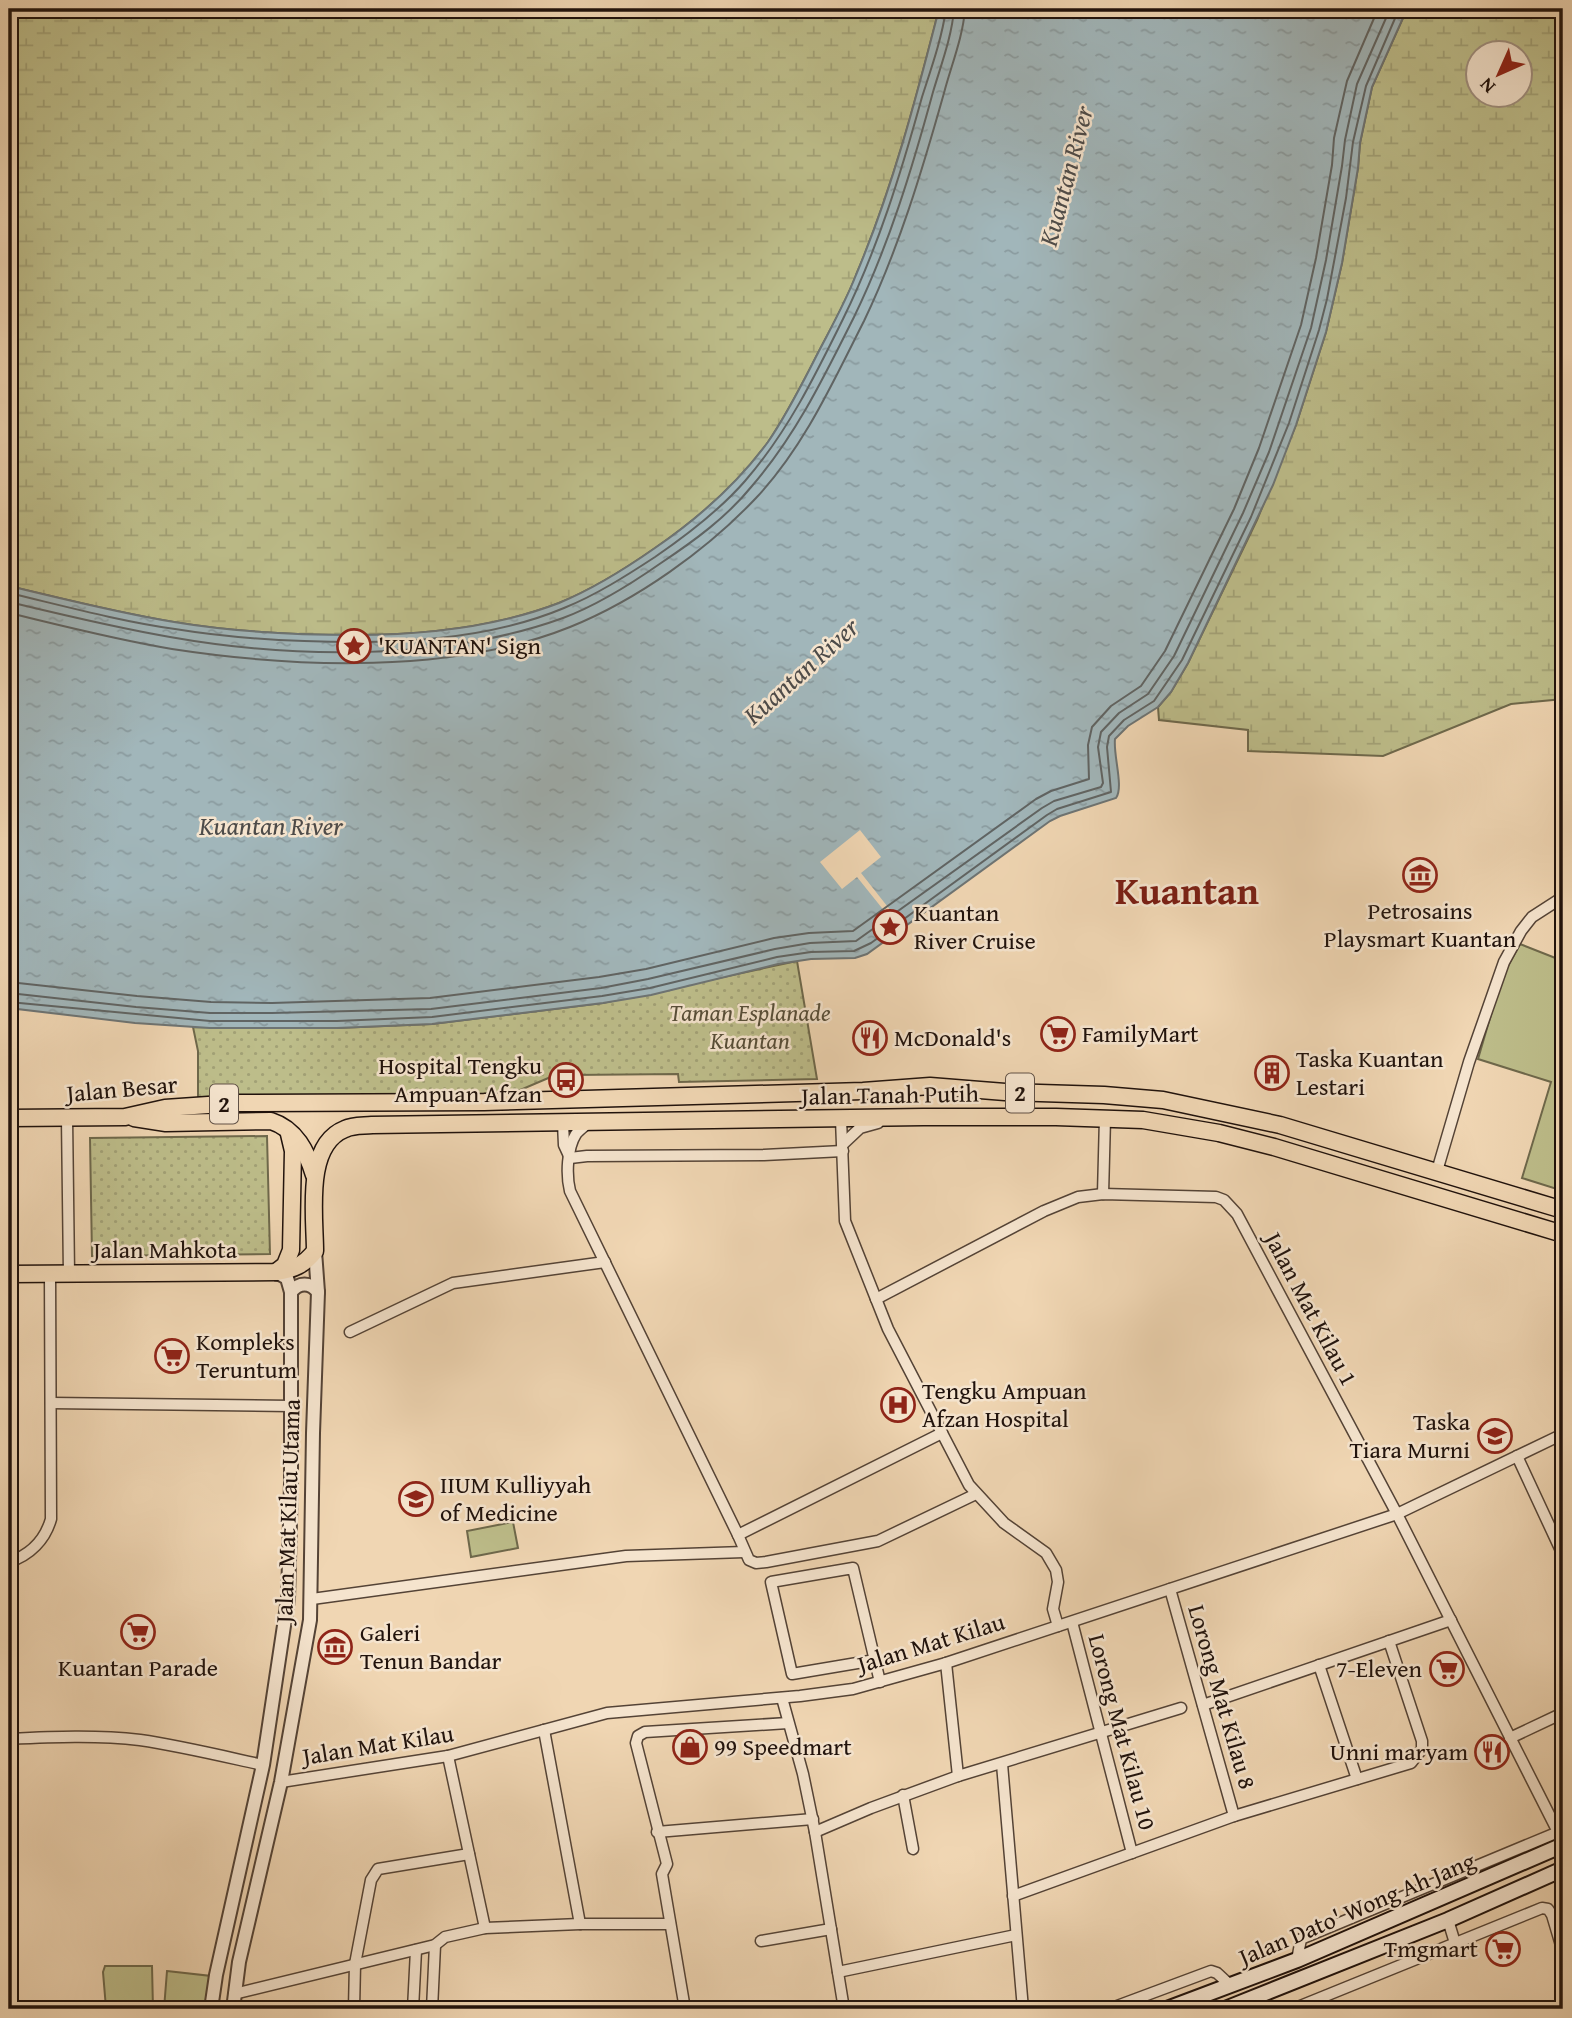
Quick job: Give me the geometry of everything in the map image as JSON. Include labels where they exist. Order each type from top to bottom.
[{"type":"highway","name":"Jalan Tanah Putih","points":[[324,1102],[538,1100],[930,1087],[1163,1100],[1280,1125],[1563,1210]]},
{"type":"highway","points":[[863,1091],[858,1103],[867,1110],[923,1117]]},
{"type":"highway","points":[[538,1100],[563,1122],[593,1098]]},
{"type":"highway","name":"Jalan Besar","points":[[9,1118],[125,1116],[182,1106],[324,1102]]},
{"type":"highway","points":[[125,1116],[166,1123],[271,1121],[287,1129],[303,1147],[314,1175]]},
{"type":"highway","name":"Jalan Tanah Putih","points":[[314,1175],[326,1144],[345,1128],[372,1125],[923,1117],[1105,1118],[1181,1125],[1230,1135],[1563,1234]]},
{"type":"highway","points":[[276,1272],[285,1265],[291,1250],[293,1151],[287,1129]]},
{"type":"highway","name":"Jalan Mat Kilau Utama","points":[[314,1175],[315,1251]]},
{"type":"highway","name":"Jalan Mahkota","points":[[9,1274],[276,1272],[293,1269],[315,1251]]},
{"type":"main road","name":"Jalan Dato' Wong Ah Jang","points":[[1167,2009],[1297,1960],[1462,1890],[1562,1841]]},
{"type":"main road","name":"Jalan Dato' Wong Ah Jang","points":[[1227,2009],[1448,1920],[1563,1869]]},
{"type":"street","points":[[1437,1171],[1469,1062],[1504,962],[1532,917],[1563,897]]},
{"type":"street","points":[[67,1118],[69,1274]]},
{"type":"street","points":[[570,1158],[764,1155],[843,1148],[860,1128],[895,1118]]},
{"type":"street","points":[[1103,1194],[1105,1118]]},
{"type":"street","points":[[841,1119],[845,1221],[888,1329],[963,1476],[1004,1523],[1046,1553],[1056,1570],[1058,1582],[1053,1609],[1058,1626]]},
{"type":"street","points":[[563,1122],[564,1145],[570,1158]]},
{"type":"street","points":[[589,1122],[577,1134],[571,1148],[568,1176],[570,1191],[749,1560],[756,1563],[878,1541],[976,1494]]},
{"type":"street","name":"Jalan Mat Kilau 1","points":[[876,1299],[1063,1202],[1078,1197],[1103,1194],[1216,1197],[1224,1200],[1232,1207],[1397,1514],[1562,1841]]},
{"type":"street","name":"Jalan Mat Kilau Utama","points":[[233,2009],[239,1962],[281,1782],[312,1600],[313,1433],[318,1292],[315,1251]]},
{"type":"street","points":[[350,1332],[462,1281],[605,1262]]},
{"type":"street","points":[[276,1272],[287,1278],[291,1292],[304,1284],[312,1286],[318,1292]]},
{"type":"street","points":[[9,1562],[28,1553],[37,1545],[51,1519],[50,1274]]},
{"type":"street","name":"Jalan Mat Kilau Utama","points":[[211,2009],[216,1975],[263,1765],[288,1599],[291,1292]]},
{"type":"street","points":[[51,1403],[291,1406]]},
{"type":"street","points":[[291,1431],[301,1425],[313,1433]]},
{"type":"street","points":[[738,1535],[942,1433]]},
{"type":"street","name":"Jalan Mat Kilau","points":[[281,1782],[449,1756],[607,1713],[782,1698],[853,1689],[880,1682],[946,1663],[1397,1514],[1563,1434]]},
{"type":"street","points":[[1517,1456],[1563,1555]]},
{"type":"street","points":[[312,1600],[626,1556],[744,1552]]},
{"type":"street","points":[[875,1660],[792,1674],[771,1582],[853,1569],[875,1660],[880,1682]]},
{"type":"street","name":"Lorong Mat Kilau 8","points":[[1170,1589],[1234,1816]]},
{"type":"street","points":[[1203,1706],[1451,1620]]},
{"type":"street","name":"Lorong Mat Kilau 10","points":[[1072,1622],[1132,1853]]},
{"type":"street","name":"Lorong Mat Kilau 8","points":[[1013,1896],[1234,1816],[1406,1765],[1416,1759],[1422,1749],[1422,1741],[1389,1641]]},
{"type":"street","points":[[946,1663],[958,1776]]},
{"type":"street","points":[[1319,1665],[1357,1779]]},
{"type":"street","points":[[782,1698],[813,1819],[844,2009]]},
{"type":"street","points":[[815,1832],[903,1795],[958,1776],[1181,1708]]},
{"type":"street","points":[[1510,1738],[1563,1713]]},
{"type":"street","points":[[685,2009],[662,1874],[667,1864],[636,1744],[638,1736],[645,1732],[788,1723]]},
{"type":"street","points":[[544,1730],[580,1924]]},
{"type":"street","points":[[9,1739],[79,1736],[137,1740],[180,1746],[263,1765]]},
{"type":"street","points":[[449,1756],[485,1928]]},
{"type":"street","points":[[1002,1764],[1023,2009]]},
{"type":"street","points":[[903,1795],[913,1849]]},
{"type":"street","points":[[657,1832],[813,1819]]},
{"type":"street","points":[[1297,1960],[1301,1939],[1455,1874],[1562,1841]]},
{"type":"street","points":[[354,2009],[355,1965],[371,1881],[379,1869],[469,1854]]},
{"type":"street","points":[[1455,1874],[1462,1890]]},
{"type":"street","points":[[1405,1894],[1410,1912]]},
{"type":"street","points":[[1293,2009],[1542,1909],[1548,1909],[1552,1914],[1563,1952]]},
{"type":"street","points":[[1448,1920],[1455,1944]]},
{"type":"street","points":[[234,1994],[436,1945],[445,1937],[485,1928],[670,1924]]},
{"type":"street","points":[[761,1941],[831,1929]]},
{"type":"street","points":[[838,1972],[1016,1935]]},
{"type":"street","points":[[432,2009],[436,1945]]},
{"type":"street","points":[[413,2009],[416,1950]]},
{"type":"street","points":[[1110,2009],[1211,1971],[1231,1986]]},
{"type":"green space","points":[[9,9],[939,9],[892,177],[852,285],[789,409],[768,442],[743,472],[716,500],[671,537],[608,578],[559,603],[484,624],[407,634],[355,635],[264,632],[197,625],[112,610],[9,586]]},
{"type":"green space","points":[[1407,9],[1563,9],[1563,699],[1511,704],[1383,756],[1248,751],[1248,730],[1159,720],[1158,707],[1171,692],[1188,663],[1257,520],[1296,425],[1326,332],[1342,263],[1360,143],[1372,87]]},
{"type":"green space","points":[[1520,944],[1563,961],[1563,1191],[1522,1178],[1551,1082],[1478,1059],[1502,977]]},
{"type":"green space","name":"Taman Esplanade Kuantan","points":[[797,961],[817,1079],[679,1082],[678,1074],[571,1075],[571,1071],[553,1072],[553,1076],[511,1094],[200,1097],[198,1100],[198,1051],[193,1027],[337,1028],[432,1024],[603,1003]]},
{"type":"green space","points":[[267,1136],[270,1254],[92,1256],[90,1138]]},
{"type":"green space","points":[[513,1522],[518,1548],[471,1557],[467,1531]]},
{"type":"green space","points":[[105,1966],[152,1966],[153,2009],[101,2009],[106,2008],[103,1972]]},
{"type":"green space","points":[[167,1971],[211,1976],[207,2009],[164,2009]]},
{"type":"water","name":"Kuantan River","points":[[939,9],[1407,9],[1372,87],[1360,143],[1342,263],[1326,332],[1296,425],[1273,485],[1188,663],[1171,692],[1158,707],[1128,726],[1115,739],[1119,779],[1116,798],[1050,821],[867,954],[855,958],[811,959],[778,964],[651,995],[432,1024],[337,1028],[210,1028],[135,1023],[9,1008],[9,586],[153,618],[242,631],[381,635],[458,628],[509,619],[559,603],[620,571],[671,537],[716,499],[756,457],[789,409],[843,304],[869,243],[902,144]]},
{"type":"pier","points":[[860,830],[881,857],[861,873],[906,930],[902,933],[857,877],[842,889],[820,862]]},
{"type":"place","name":"'KUANTAN' Sign","points":[[354,646]]},
{"type":"place","name":"Petrosains Playsmart Kuantan","points":[[1420,875]]},
{"type":"place","name":"Kuantan River Cruise","points":[[890,927]]},
{"type":"place","name":"FamilyMart","points":[[1058,1034]]},
{"type":"place","name":"McDonald's","points":[[870,1038]]},
{"type":"place","name":"Taska Kuantan Lestari","points":[[1272,1073]]},
{"type":"place","name":"Hospital Tengku Ampuan Afzan","points":[[566,1080]]},
{"type":"place","name":"Kompleks Teruntum","points":[[172,1356]]},
{"type":"place","name":"Tengku Ampuan Afzan Hospital","points":[[898,1405]]},
{"type":"place","name":"Taska Tiara Murni","points":[[1495,1436]]},
{"type":"place","name":"IIUM Kulliyyah of Medicine","points":[[416,1499]]},
{"type":"place","name":"Kuantan Parade","points":[[138,1632]]},
{"type":"place","name":"Galeri Tenun Bandar","points":[[335,1647]]},
{"type":"place","name":"7-Eleven","points":[[1447,1669]]},
{"type":"place","name":"99 Speedmart","points":[[690,1747]]},
{"type":"place","name":"Unni maryam","points":[[1492,1752]]},
{"type":"place","name":"Tmgmart","points":[[1503,1949]]},
{"type":"district","name":"Kuantan","points":[[1187,891]]}]
